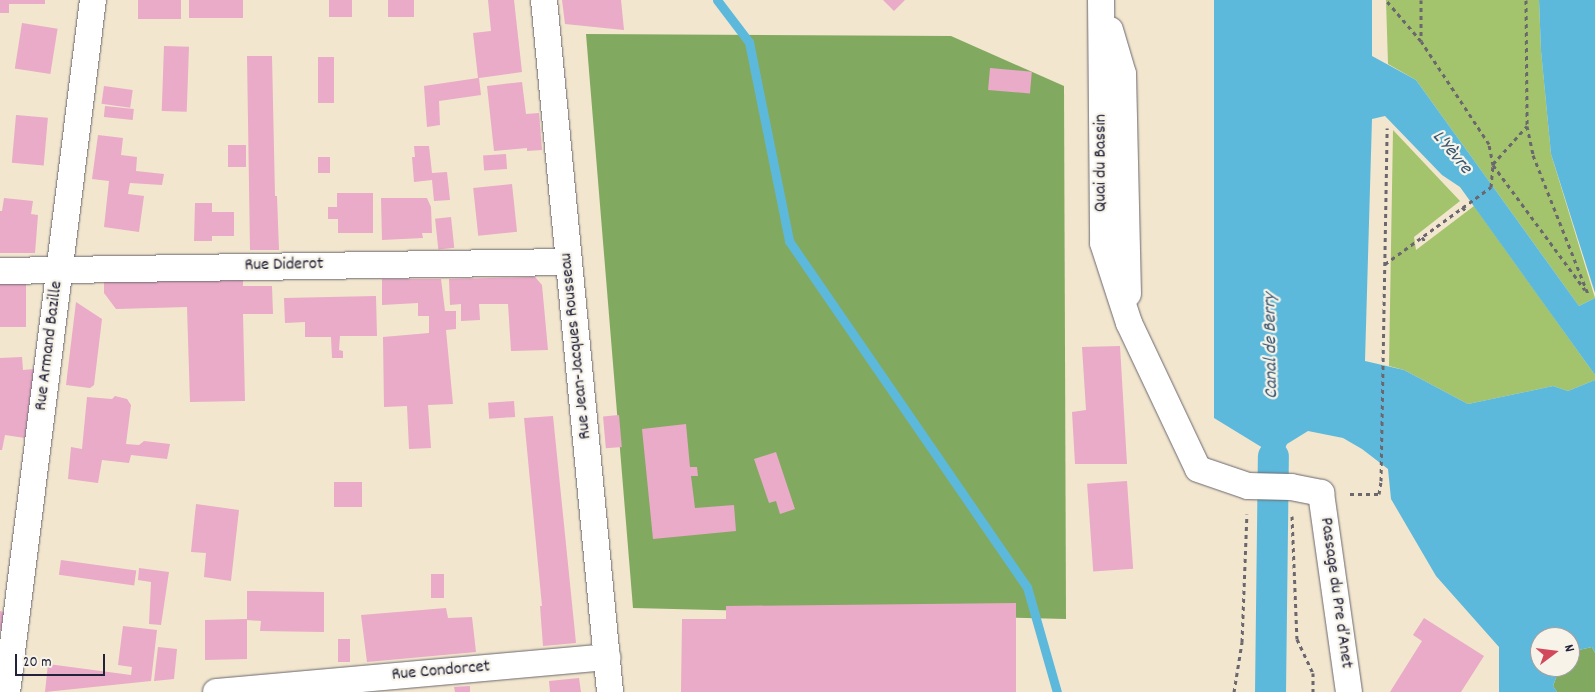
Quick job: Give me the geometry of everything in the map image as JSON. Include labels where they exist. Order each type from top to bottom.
[{"type":"street","name":"Rue Armand Bazille","points":[[6,692],[93,0]]},
{"type":"street","name":"Rue Jean-Jacques Rousseau","points":[[544,0],[610,692]]},
{"type":"street","name":"Quai du Bassin","points":[[1101,0],[1123,74],[1129,323],[1198,469],[1248,486],[1291,487],[1321,493]]},
{"type":"street","name":"Rue Diderot","points":[[0,270],[569,262]]},
{"type":"street","name":"Passage du Pre d’Anet","points":[[1321,493],[1350,692]]},
{"type":"street","name":"Rue Condorcet","points":[[216,692],[607,657]]},
{"type":"path","points":[[1384,265],[1491,187],[1493,165],[1489,144],[1421,41],[1386,0]]},
{"type":"path","points":[[1420,0],[1421,41]]},
{"type":"path","points":[[1493,165],[1588,294],[1533,154],[1527,126],[1526,0]]},
{"type":"path","points":[[1493,165],[1527,126]]},
{"type":"path","points":[[1321,493],[1379,494],[1387,128]]},
{"type":"path","points":[[1462,207],[1466,212]]},
{"type":"path","points":[[1422,237],[1426,243]]},
{"type":"path","points":[[1234,692],[1242,642],[1248,486]]},
{"type":"path","points":[[1291,487],[1297,639],[1313,673],[1313,692]]},
{"type":"green space","points":[[1386,0],[1539,0],[1541,51],[1551,154],[1595,298],[1579,306],[1416,80],[1388,64]]},
{"type":"green space","points":[[586,34],[951,36],[1064,86],[1066,619],[633,608]]},
{"type":"green space","points":[[1393,130],[1460,201],[1414,237],[1416,250],[1474,206],[1595,375],[1595,380],[1568,391],[1553,386],[1468,404],[1404,370],[1389,366]]},
{"type":"green space","points":[[1592,647],[1595,653],[1595,692],[1557,692],[1553,686],[1556,677],[1580,677],[1580,650]]},
{"type":"water","name":"L'Yèvre","points":[[1214,0],[1372,0],[1372,56],[1416,80],[1579,306],[1595,298],[1595,375],[1460,187],[1442,175],[1385,116],[1372,119],[1365,361],[1404,370],[1468,404],[1553,386],[1568,391],[1595,380],[1595,653],[1592,647],[1580,650],[1580,627],[1530,627],[1530,677],[1556,677],[1553,686],[1557,692],[1499,692],[1499,647],[1436,576],[1391,499],[1388,469],[1362,449],[1343,438],[1308,431],[1287,444],[1281,457],[1280,473],[1267,473],[1263,448],[1214,418]]},
{"type":"water","points":[[1539,0],[1595,0],[1595,293],[1551,154],[1541,51]]},
{"type":"building","points":[[0,0],[45,0],[45,4],[9,4],[9,13],[0,13]]},
{"type":"building","points":[[138,0],[181,0],[181,19],[138,19]]},
{"type":"building","points":[[189,0],[243,0],[243,18],[189,18]]},
{"type":"building","points":[[329,0],[352,0],[352,17],[329,17]]},
{"type":"building","points":[[388,0],[414,0],[414,17],[388,17]]},
{"type":"building","points":[[488,0],[514,0],[522,72],[479,78],[481,95],[439,101],[440,125],[427,127],[424,86],[478,78],[473,33],[491,31]]},
{"type":"building","points":[[562,0],[621,0],[624,30],[565,24]]},
{"type":"building","points":[[883,0],[905,0],[894,11]]},
{"type":"building","points":[[22,23],[58,29],[50,74],[15,68]]},
{"type":"building","points":[[164,46],[189,47],[187,112],[162,111]]},
{"type":"building","points":[[247,56],[272,56],[275,196],[277,196],[279,250],[250,250]]},
{"type":"building","points":[[318,57],[334,57],[334,103],[318,103]]},
{"type":"building","points":[[990,68],[1032,72],[1030,94],[988,90]]},
{"type":"building","points":[[522,82],[526,114],[539,113],[542,150],[527,151],[527,148],[494,151],[487,86]]},
{"type":"building","points":[[104,86],[133,90],[130,108],[101,104]]},
{"type":"building","points":[[105,106],[134,109],[133,120],[104,117]]},
{"type":"building","points":[[16,115],[48,118],[44,166],[12,163]]},
{"type":"building","points":[[98,135],[123,138],[121,155],[137,157],[136,171],[164,174],[162,185],[130,183],[128,194],[144,196],[139,232],[104,227],[109,181],[92,179]]},
{"type":"building","points":[[228,145],[246,145],[246,167],[228,167]]},
{"type":"building","points":[[414,146],[429,146],[432,173],[447,172],[450,200],[434,201],[432,180],[414,182],[412,157],[415,157]]},
{"type":"building","points":[[506,154],[507,169],[484,171],[483,156]]},
{"type":"building","points":[[318,157],[330,157],[330,173],[318,173]]},
{"type":"building","points":[[512,184],[517,232],[478,236],[473,188]]},
{"type":"building","points":[[337,193],[373,193],[373,233],[338,233],[338,219],[328,219],[328,207],[337,207]]},
{"type":"building","points":[[4,198],[33,201],[31,214],[38,215],[35,253],[0,253],[0,211],[2,211]]},
{"type":"building","points":[[381,198],[427,198],[431,207],[432,233],[422,233],[423,238],[382,240]]},
{"type":"building","points":[[195,203],[212,203],[212,212],[234,212],[234,236],[212,236],[212,241],[194,241]]},
{"type":"building","points":[[451,217],[454,248],[438,250],[435,219]]},
{"type":"building","points":[[535,277],[542,285],[548,350],[511,351],[508,304],[479,304],[480,320],[461,321],[461,304],[450,305],[449,279]]},
{"type":"building","points":[[382,279],[441,279],[445,311],[456,311],[456,329],[446,330],[453,404],[428,405],[431,448],[409,449],[407,406],[384,407],[383,337],[429,333],[429,316],[418,316],[418,303],[382,305]]},
{"type":"building","points":[[243,280],[243,286],[272,286],[273,314],[243,314],[245,401],[190,402],[187,307],[116,309],[104,293],[104,282]]},
{"type":"building","points":[[0,284],[26,284],[26,327],[0,327]]},
{"type":"building","points":[[376,296],[377,336],[340,336],[339,350],[343,351],[343,358],[332,358],[331,337],[305,337],[305,322],[285,323],[284,298]]},
{"type":"building","points":[[76,302],[102,319],[94,385],[90,388],[66,385]]},
{"type":"building","points":[[1120,346],[1127,464],[1075,464],[1072,412],[1086,410],[1082,347]]},
{"type":"building","points":[[22,357],[23,370],[34,369],[25,438],[5,435],[2,450],[0,450],[0,358]]},
{"type":"building","points":[[115,396],[127,399],[131,405],[126,444],[139,445],[144,441],[170,444],[167,459],[131,455],[129,463],[102,460],[98,483],[68,479],[71,447],[82,449],[87,397],[112,399]]},
{"type":"building","points":[[514,401],[515,417],[489,419],[488,403]]},
{"type":"building","points":[[619,415],[622,447],[606,448],[603,416]]},
{"type":"building","points":[[553,416],[576,643],[543,646],[540,606],[542,606],[524,418]]},
{"type":"building","points":[[686,424],[690,467],[697,467],[698,476],[691,476],[695,508],[734,505],[736,531],[653,539],[642,429]]},
{"type":"building","points":[[776,452],[795,509],[780,514],[776,501],[769,503],[754,459]]},
{"type":"building","points":[[1127,481],[1133,569],[1093,572],[1087,484]]},
{"type":"building","points":[[334,482],[362,482],[362,507],[334,507]]},
{"type":"building","points":[[196,504],[239,510],[231,581],[204,577],[206,553],[191,552]]},
{"type":"building","points":[[61,560],[136,571],[134,585],[59,575]]},
{"type":"building","points":[[139,568],[169,572],[161,625],[149,624],[151,582],[138,580]]},
{"type":"building","points":[[431,574],[444,574],[444,598],[431,598]]},
{"type":"building","points":[[247,591],[324,592],[324,632],[260,631],[261,621],[247,620],[247,659],[205,660],[205,620],[247,619]]},
{"type":"building","points":[[1016,603],[1016,692],[681,692],[682,619],[726,619],[726,606]]},
{"type":"building","points":[[446,608],[448,618],[472,617],[476,652],[367,662],[361,615]]},
{"type":"building","points":[[0,611],[4,612],[1,630],[0,630]]},
{"type":"building","points":[[1424,618],[1484,656],[1461,692],[1390,692],[1422,641],[1413,635]]},
{"type":"building","points":[[123,626],[157,630],[151,681],[45,692],[48,664],[131,675],[132,667],[118,665]]},
{"type":"building","points":[[338,639],[350,639],[350,662],[338,662]]},
{"type":"building","points":[[158,647],[177,649],[174,679],[154,681]]},
{"type":"building","points":[[579,678],[581,692],[550,692],[549,681]]},
{"type":"building","points":[[470,686],[470,692],[455,692],[454,687]]},
{"type":"waterway","points":[[717,0],[749,42],[789,241],[1027,587],[1057,692]]},
{"type":"waterway","name":"Canal de Berry","points":[[1270,692],[1273,456]]}]
